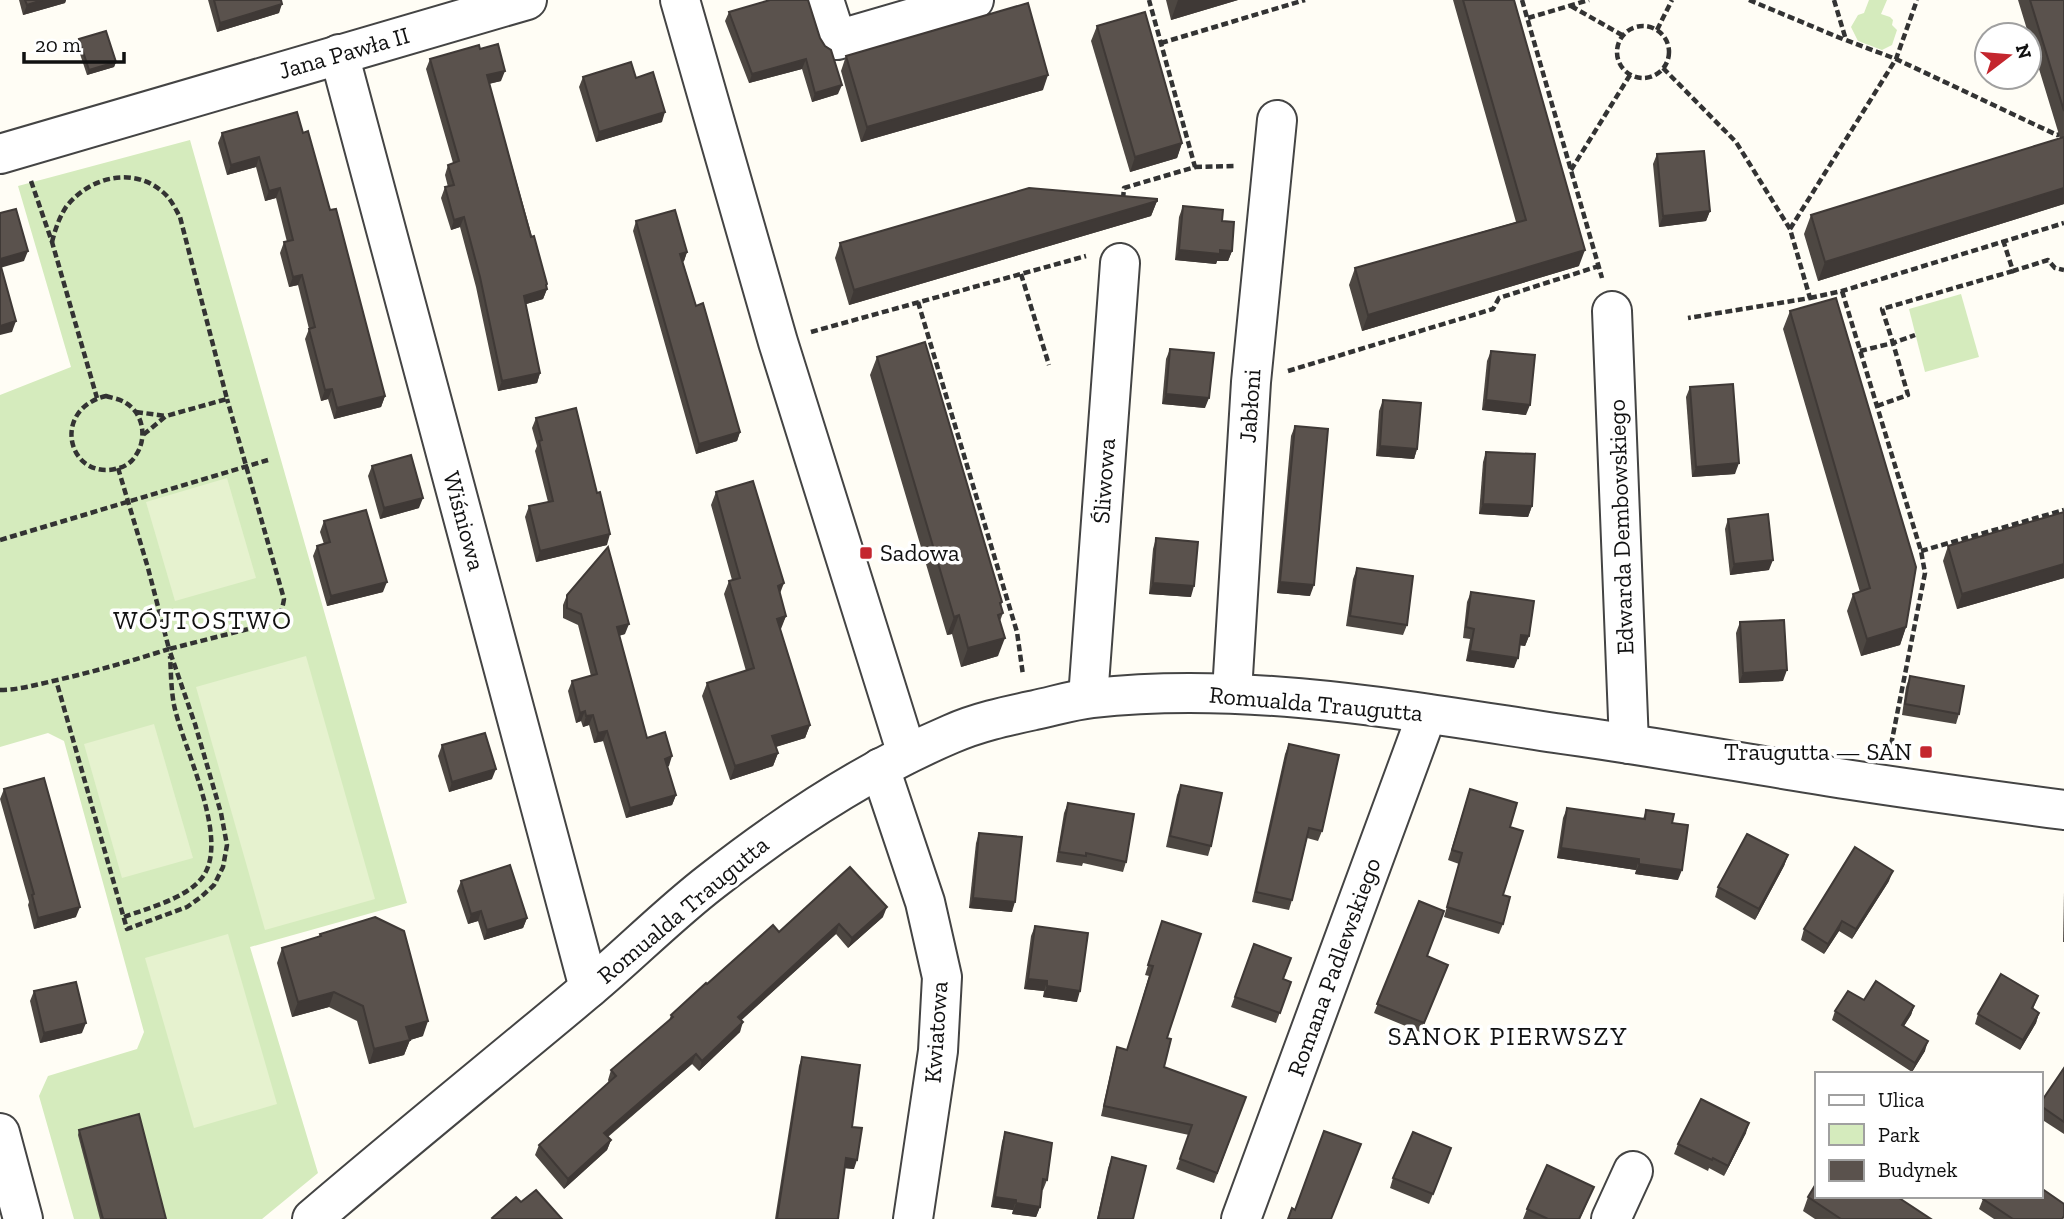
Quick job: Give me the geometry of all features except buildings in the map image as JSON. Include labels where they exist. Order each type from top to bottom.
[{"type":"street","name":"Jana Pawła II","points":[[15,165],[339,54],[527,0]]},
{"type":"street","points":[[680,0],[894,761]]},
{"type":"street","points":[[824,0],[837,40],[974,0]]},
{"type":"street","name":"Wiśniowa","points":[[339,54],[589,988]]},
{"type":"street","name":"Jabłoni","points":[[1232,692],[1251,382],[1277,120]]},
{"type":"street","name":"Śliwowa","points":[[1088,698],[1120,254]]},
{"type":"street","name":"Edwarda Dembowskiego","points":[[1612,311],[1629,744]]},
{"type":"street","name":"Romualda Traugutta","points":[[312,1219],[589,988],[709,883],[778,831],[894,761],[957,731],[1008,716],[1088,698],[1232,692],[1427,714],[2064,810]]},
{"type":"street","name":"Romana Padlewskiego","points":[[1241,1219],[1427,714]]},
{"type":"street","name":"Kwiatowa","points":[[894,761],[942,977],[938,1051],[913,1219]]},
{"type":"street","points":[[0,1133],[23,1219]]},
{"type":"street","points":[[1611,1219],[1633,1171]]},
{"type":"path","points":[[778,342],[1021,274],[1120,254],[1124,188],[1195,167],[1149,0]]},
{"type":"path","points":[[1161,43],[1305,0]]},
{"type":"path","points":[[1522,0],[1612,311]]},
{"type":"path","points":[[1528,18],[1590,0]]},
{"type":"path","points":[[1657,30],[1672,0]]},
{"type":"path","points":[[1749,0],[1896,60],[2057,135],[2064,133]]},
{"type":"path","points":[[1833,0],[1846,40]]},
{"type":"path","points":[[1790,229],[1896,60],[1917,0]]},
{"type":"path","points":[[1569,6],[1622,35]]},
{"type":"path","points":[[1643,25],[1657,30],[1664,36],[1669,52],[1663,68],[1651,77],[1637,78],[1630,75],[1623,69],[1616,52],[1622,35],[1643,25]]},
{"type":"path","points":[[1663,68],[1736,142],[1790,229],[1810,298]]},
{"type":"path","points":[[1571,170],[1630,75]]},
{"type":"path","points":[[15,165],[52,242],[97,398]]},
{"type":"path","points":[[0,690],[16,690],[95,672],[169,649],[268,624],[277,619],[284,599],[227,399],[180,217],[167,196],[154,185],[136,178],[115,176],[96,182],[79,193],[65,209],[52,242]]},
{"type":"path","points":[[1688,318],[1842,291],[2064,223]]},
{"type":"path","points":[[2003,240],[2013,271]]},
{"type":"path","points":[[1877,406],[1908,396],[1882,309],[2048,260],[2055,268],[2064,270]]},
{"type":"path","points":[[1251,382],[1493,309],[1499,298],[1599,266]]},
{"type":"path","points":[[1021,274],[1049,365]]},
{"type":"path","points":[[1842,291],[1921,551],[1925,573],[1884,784]]},
{"type":"path","points":[[918,303],[1017,632],[1023,677]]},
{"type":"path","points":[[1860,351],[1915,335]]},
{"type":"path","points":[[106,396],[126,403],[135,412],[142,423],[143,435],[141,448],[134,459],[112,470],[100,470],[88,465],[78,456],[72,445],[70,432],[73,420],[80,410],[97,398],[106,396]]},
{"type":"path","points":[[135,412],[166,416],[227,399]]},
{"type":"path","points":[[143,435],[166,416]]},
{"type":"path","points":[[0,540],[268,460]]},
{"type":"path","points":[[56,680],[127,929],[187,907],[214,885],[223,867],[228,845],[221,813],[195,724],[169,649],[118,468]]},
{"type":"path","points":[[1921,551],[2064,510]]},
{"type":"path","points":[[124,917],[192,887],[204,876],[210,860],[212,834],[174,704],[169,649]]},
{"type":"green space","points":[[1869,0],[1887,0],[1881,14],[1893,20],[1892,25],[1897,30],[1892,45],[1882,50],[1858,41],[1851,27],[1858,15],[1864,13]]},
{"type":"green space","points":[[190,140],[407,903],[250,947],[318,1173],[262,1219],[74,1219],[39,1096],[48,1076],[137,1049],[144,1032],[64,741],[48,733],[0,747],[0,395],[71,367],[18,186]]},
{"type":"green space","points":[[1961,294],[1979,357],[1925,372],[1909,309]]},
{"type":"green space","points":[[227,478],[256,578],[175,601],[146,502]]},
{"type":"green space","points":[[306,656],[375,899],[265,930],[196,687]]},
{"type":"green space","points":[[154,724],[193,858],[122,878],[84,744]]},
{"type":"green space","points":[[228,934],[277,1104],[194,1128],[145,958]]},
{"type":"place","name":"Sadowa","points":[[866,553]]},
{"type":"place","name":"Traugutta — SAN","points":[[1926,752]]},
{"type":"district","name":"WÓJTOSTWO","points":[[203,620]]},
{"type":"district","name":"SANOK PIERWSZY","points":[[1508,1036]]}]
